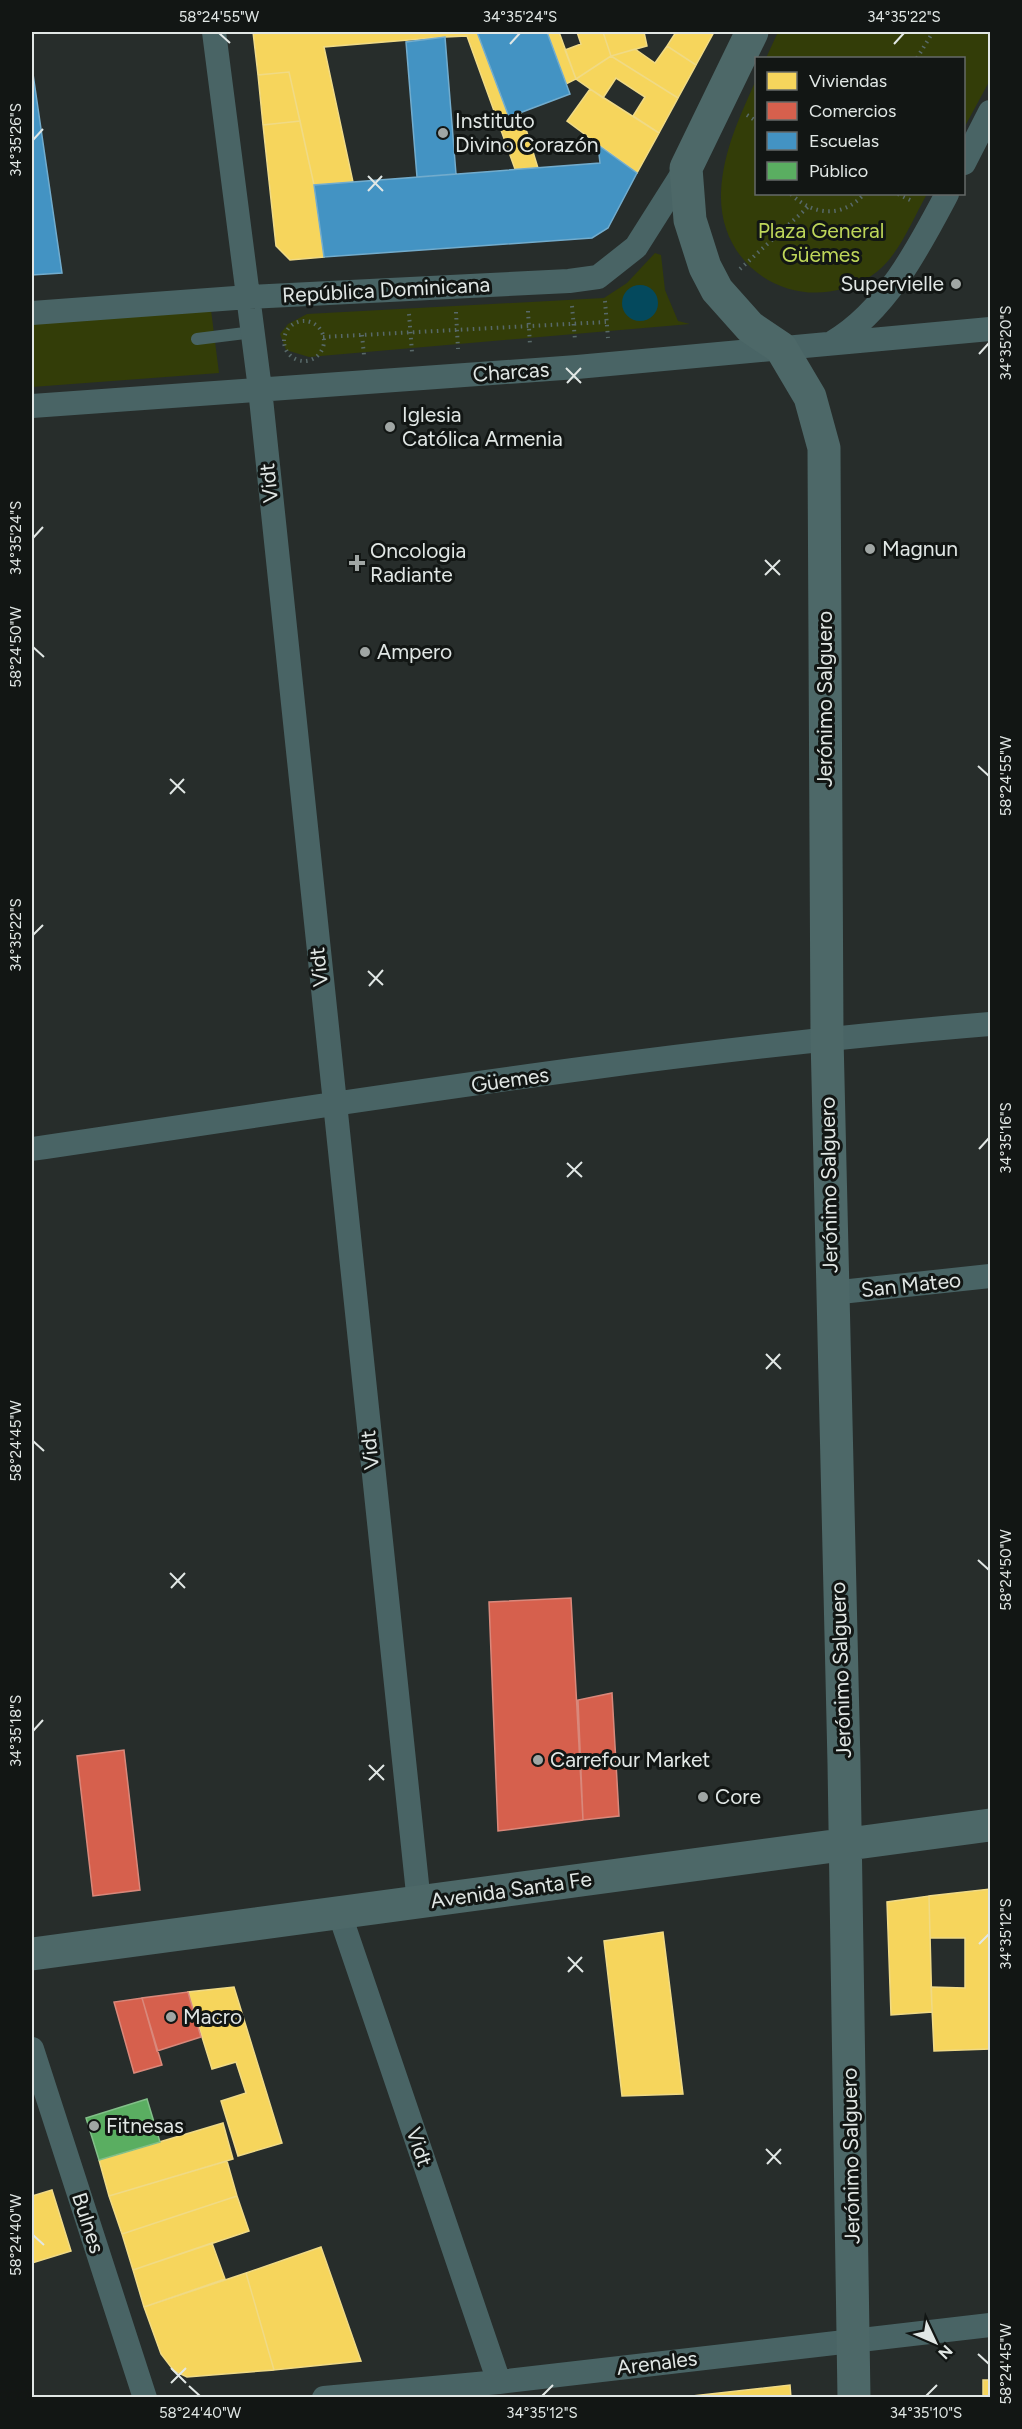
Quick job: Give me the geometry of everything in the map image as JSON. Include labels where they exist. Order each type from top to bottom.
[{"type":"street","name":"Vidt","points":[[214,32],[260,389],[333,1104],[419,1903]]},
{"type":"street","points":[[598,277],[636,247],[686,168],[752,32]]},
{"type":"street","points":[[965,159],[990,112]]},
{"type":"street","name":"Jerónimo Salguero","points":[[686,168],[690,220],[705,267],[717,290],[750,327],[782,348],[810,397],[824,448],[827,1037],[855,2340],[854,2397]]},
{"type":"street","points":[[831,343],[851,331],[871,312],[922,241],[946,195]]},
{"type":"street","name":"República Dominicana","points":[[32,313],[249,297],[569,281],[598,277]]},
{"type":"street","name":"Charcas","points":[[32,406],[577,367],[990,329]]},
{"type":"street","name":"Güemes","points":[[32,1149],[333,1104],[827,1037],[990,1024]]},
{"type":"street","name":"San Mateo","points":[[831,1293],[990,1276]]},
{"type":"street","name":"Avenida Santa Fe","points":[[32,1954],[990,1826]]},
{"type":"street","name":"Vidt","points":[[339,1912],[499,2382]]},
{"type":"street","name":"Bulnes","points":[[32,2049],[145,2397]]},
{"type":"street","name":"Arenales","points":[[324,2397],[499,2382],[990,2325]]},
{"type":"lane","points":[[197,339],[253,332]]},
{"type":"path","points":[[918,57],[933,32]]},
{"type":"path","points":[[793,195],[808,207],[829,212],[844,209],[863,195]]},
{"type":"path","points":[[717,290],[808,207]]},
{"type":"path","points":[[598,277],[604,298],[610,364]]},
{"type":"path","points":[[569,281],[577,367]]},
{"type":"path","points":[[526,283],[531,370]]},
{"type":"path","points":[[454,287],[460,375]]},
{"type":"path","points":[[407,290],[414,378]]},
{"type":"path","points":[[300,321],[312,323],[323,337],[323,344],[317,356],[304,360],[291,356],[284,345],[284,338],[290,327],[300,321]]},
{"type":"path","points":[[323,337],[606,322]]},
{"type":"green space","points":[[778,32],[990,32],[990,80],[965,126],[965,57],[766,57]]},
{"type":"green space","name":"Plaza General Güemes","points":[[755,82],[755,195],[926,195],[897,249],[881,269],[845,288],[819,293],[793,290],[770,281],[749,266],[734,246],[724,221],[721,192],[725,162]]},
{"type":"green space","points":[[655,253],[661,255],[665,290],[678,321],[690,324],[309,357],[286,350],[280,334],[288,324],[307,314],[604,298],[627,283]]},
{"type":"green space","points":[[211,310],[219,373],[32,387],[32,323]]},
{"type":"water","points":[[640,285],[653,290],[658,303],[653,316],[640,321],[627,316],[622,303],[627,290]]},
{"type":"building: Viviendas","points":[[253,32],[477,32],[509,117],[521,113],[538,168],[515,169],[467,36],[445,37],[324,47],[353,182],[314,185],[289,72],[258,75]]},
{"type":"building: Viviendas","points":[[547,32],[559,32],[576,79],[566,84]]},
{"type":"building: Viviendas","points":[[577,32],[603,32],[611,56],[576,79],[565,50],[581,44]]},
{"type":"building: Viviendas","points":[[603,32],[644,32],[647,46],[611,56]]},
{"type":"building: Viviendas","points":[[676,32],[714,32],[696,65],[667,46]]},
{"type":"building: Viviendas","points":[[667,46],[696,65],[678,98],[611,56],[635,49],[655,63]]},
{"type":"building: Viviendas","points":[[611,56],[678,98],[659,133],[633,116],[645,97],[616,78],[603,98],[576,79]]},
{"type":"building: Viviendas","points":[[289,72],[300,121],[263,125],[258,75]]},
{"type":"building: Viviendas","points":[[590,89],[659,133],[637,173],[567,121]]},
{"type":"building: Viviendas","points":[[300,121],[314,185],[324,257],[290,260],[276,246],[263,125]]},
{"type":"building: Viviendas","points":[[990,1889],[990,2049],[934,2051],[931,1987],[965,1988],[965,1938],[930,1938],[929,1896]]},
{"type":"building: Viviendas","points":[[929,1896],[932,2012],[891,2015],[887,1902]]},
{"type":"building: Viviendas","points":[[663,1932],[683,2094],[622,2096],[604,1941]]},
{"type":"building: Viviendas","points":[[234,1987],[282,2143],[238,2156],[221,2101],[246,2093],[236,2062],[212,2069],[188,1992]]},
{"type":"building: Viviendas","points":[[223,2123],[233,2159],[109,2196],[99,2160]]},
{"type":"building: Viviendas","points":[[227,2161],[237,2196],[122,2234],[109,2196]]},
{"type":"building: Viviendas","points":[[52,2190],[71,2251],[32,2263],[32,2196]]},
{"type":"building: Viviendas","points":[[237,2196],[249,2231],[133,2270],[122,2234]]},
{"type":"building: Viviendas","points":[[212,2243],[225,2279],[144,2307],[133,2270]]},
{"type":"building: Viviendas","points":[[321,2247],[361,2361],[274,2370],[246,2273]]},
{"type":"building: Viviendas","points":[[246,2273],[274,2370],[187,2377],[174,2371],[161,2354],[144,2307]]},
{"type":"building: Viviendas","points":[[983,2380],[990,2380],[990,2398],[983,2398]]},
{"type":"building: Viviendas","points":[[790,2385],[791,2398],[674,2398]]},
{"type":"building: Comercios","name":"Carrefour Market","points":[[571,1598],[583,1820],[498,1831],[489,1602]]},
{"type":"building: Comercios","points":[[612,1693],[619,1816],[583,1820],[578,1700]]},
{"type":"building: Comercios","points":[[124,1750],[140,1890],[93,1896],[77,1756]]},
{"type":"building: Comercios","name":"Macro","points":[[188,1992],[201,2037],[157,2051],[142,1998]]},
{"type":"building: Comercios","points":[[142,1998],[162,2065],[134,2073],[114,2002]]},
{"type":"building: Escuelas","points":[[477,32],[547,32],[570,94],[509,117]]},
{"type":"building: Escuelas","points":[[445,37],[456,174],[417,177],[406,42]]},
{"type":"building: Escuelas","points":[[32,67],[62,273],[32,275]]},
{"type":"building: Escuelas","points":[[598,145],[637,173],[608,228],[592,238],[324,257],[314,185],[600,163]]},
{"type":"building: Público","points":[[147,2099],[160,2142],[99,2160],[86,2118]]},
{"type":"place","name":"Instituto Divino Corazón","points":[[443,133]]},
{"type":"place","name":"Supervielle","points":[[956,284]]},
{"type":"place","name":"Iglesia Católica Armenia","points":[[390,427]]},
{"type":"place","name":"Magnun","points":[[870,549]]},
{"type":"place","name":"Oncologia Radiante","points":[[357,563]]},
{"type":"place","name":"Ampero","points":[[365,652]]},
{"type":"place","name":"Carrefour Market","points":[[538,1760]]},
{"type":"place","name":"Core","points":[[703,1797]]},
{"type":"place","name":"Macro","points":[[171,2017]]},
{"type":"place","name":"Fitnesas","points":[[94,2126]]}]
